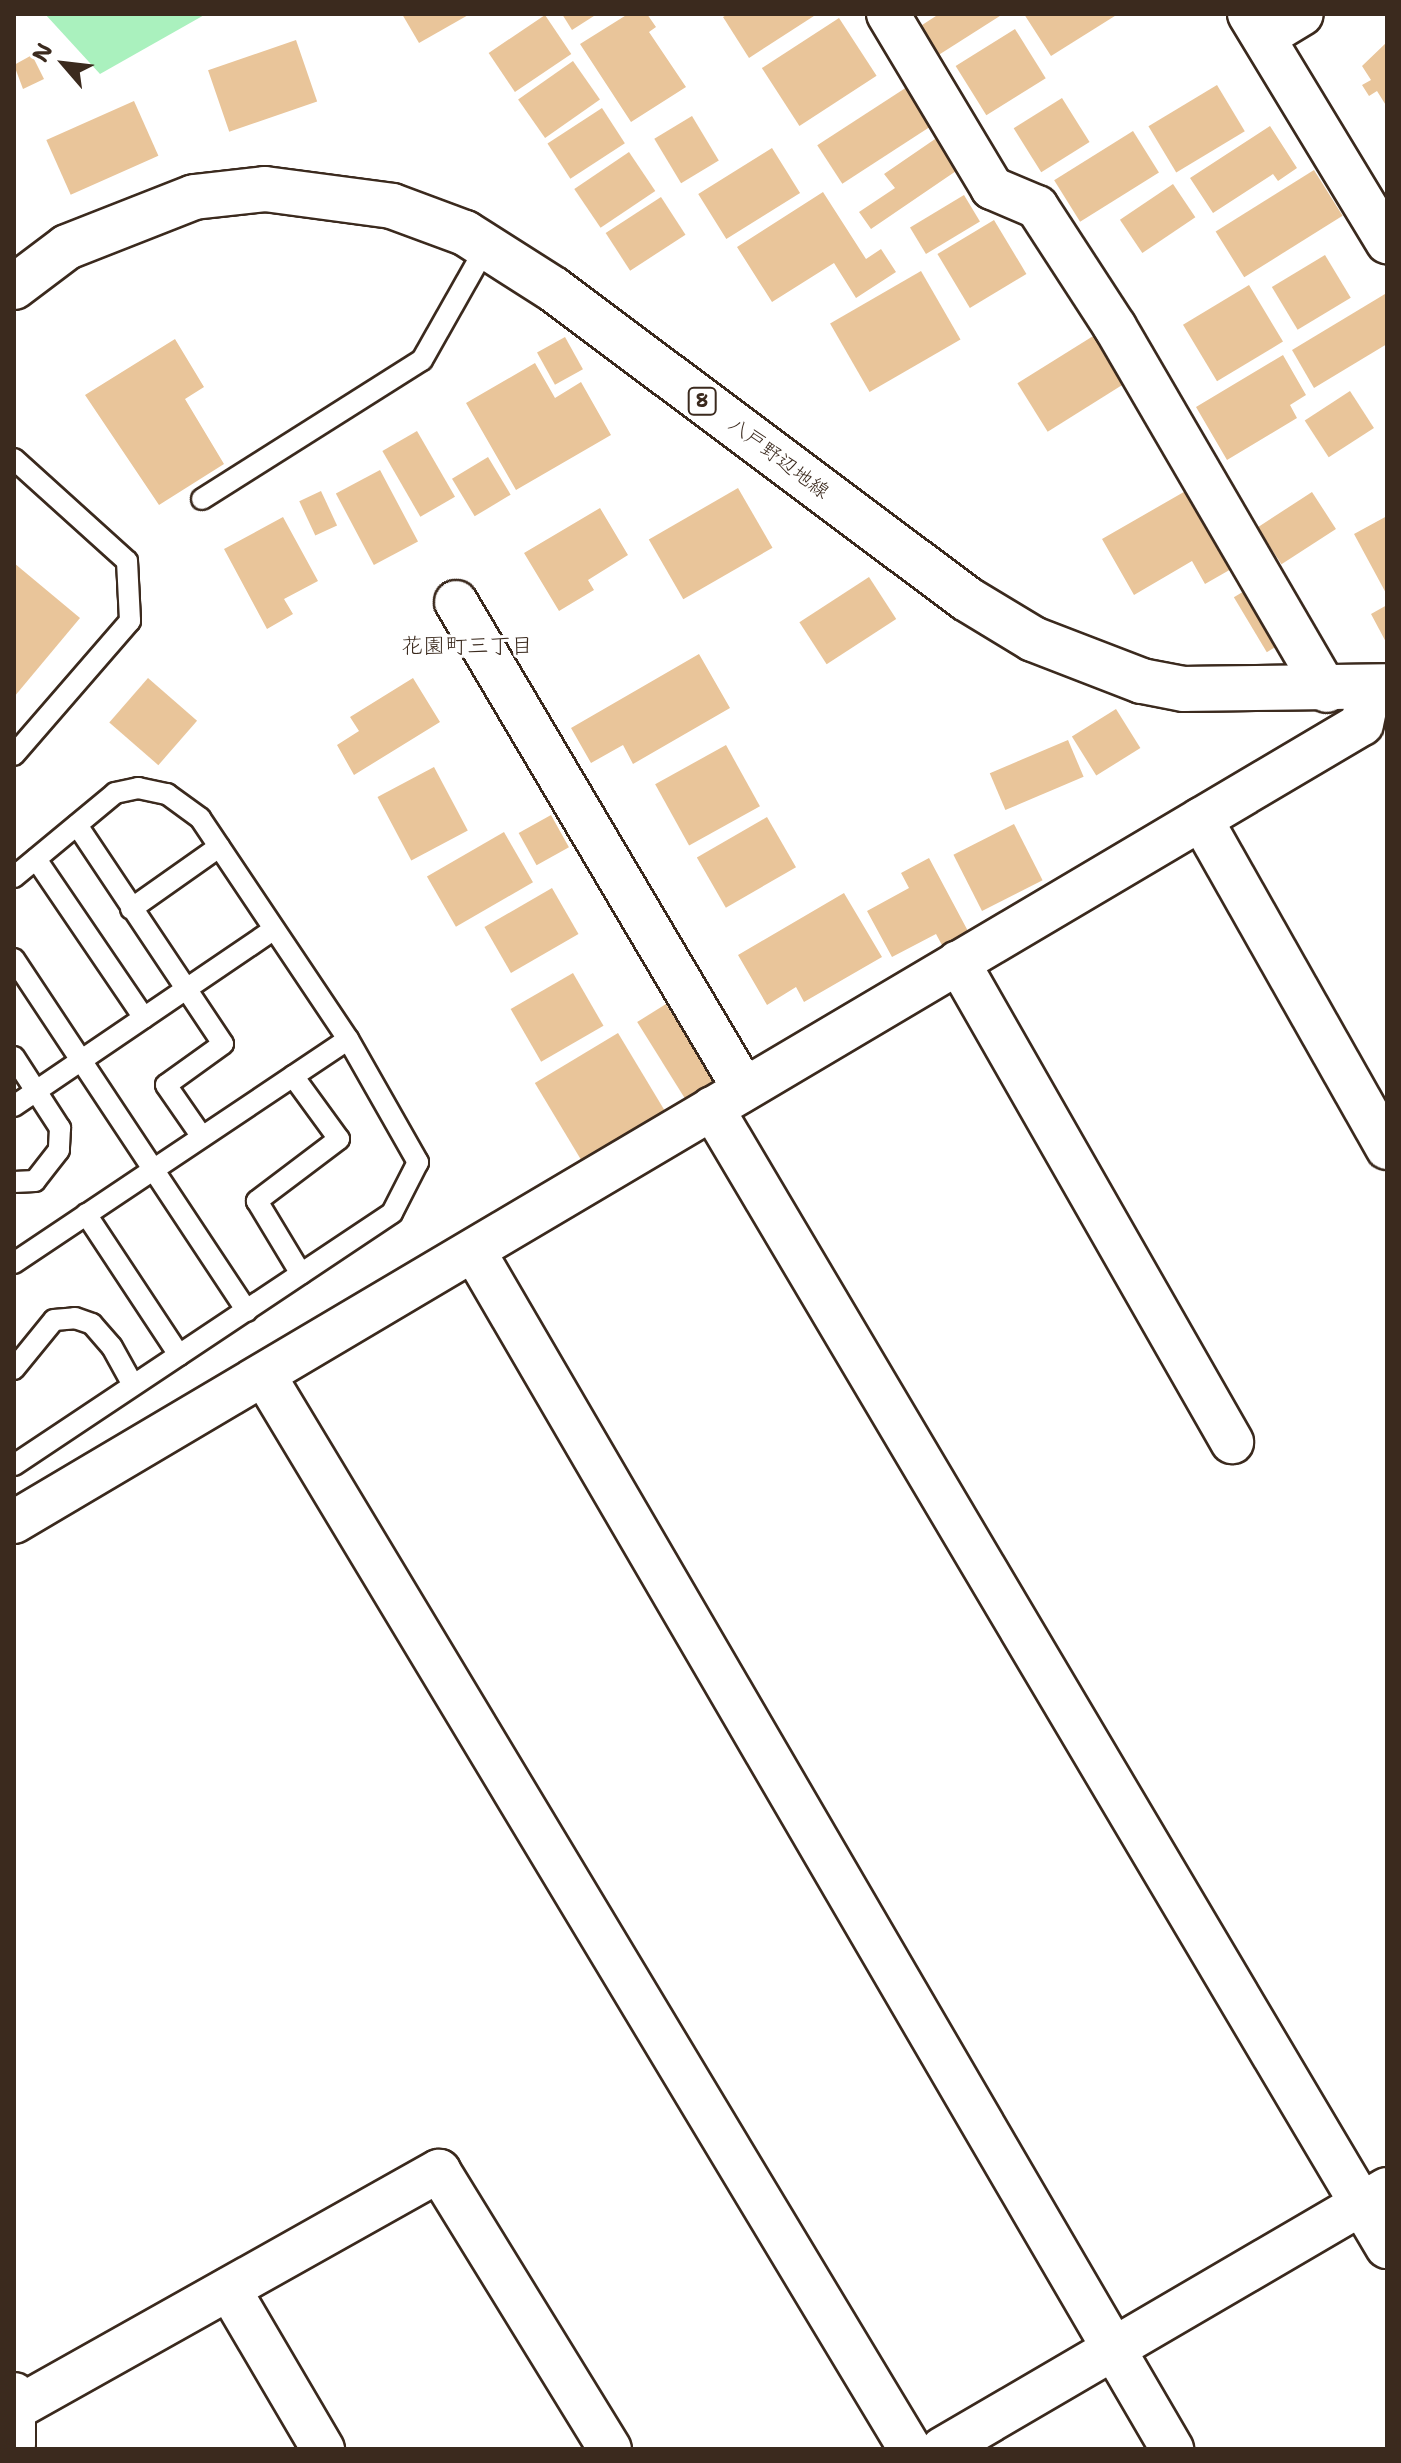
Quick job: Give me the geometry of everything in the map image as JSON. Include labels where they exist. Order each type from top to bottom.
[{"type":"main road","name":"八戸野辺地線","points":[[14,287],[67,247],[131,217],[194,197],[265,189],[392,206],[486,247],[1033,639],[1184,689],[1361,689]]},
{"type":"street","points":[[14,1522],[1362,724],[1361,689],[1037,207],[992,188],[888,14]]},
{"type":"street","points":[[1302,14],[1256,26],[1387,242]]},
{"type":"street","points":[[456,602],[728,1098],[1374,2197],[1387,2247]]},
{"type":"street","points":[[1201,819],[1387,1148]]},
{"type":"street","points":[[958,962],[1232,1442]]},
{"type":"street","points":[[474,1251],[1172,2449]]},
{"type":"street","points":[[264,1375],[910,2449]]},
{"type":"street","points":[[15,2415],[229,2289],[439,2171],[610,2449]]},
{"type":"street","points":[[942,2449],[1374,2197]]},
{"type":"street","points":[[229,2289],[323,2449]]},
{"type":"lane","points":[[202,499],[422,360],[486,247]]},
{"type":"lane","points":[[14,459],[127,561],[130,621],[14,755]]},
{"type":"lane","points":[[14,877],[115,793],[138,788],[167,794],[200,818],[348,1039],[418,1162],[392,1213],[14,1465]]},
{"type":"lane","points":[[77,825],[184,991],[223,1044],[166,1085],[202,1137]]},
{"type":"lane","points":[[131,909],[219,847]]},
{"type":"lane","points":[[36,859],[144,1018]]},
{"type":"lane","points":[[14,1106],[273,930]]},
{"type":"lane","points":[[14,959],[247,1311]]},
{"type":"lane","points":[[14,1263],[348,1039]]},
{"type":"lane","points":[[14,1057],[60,1128],[59,1150],[35,1181],[14,1182]]},
{"type":"lane","points":[[293,1076],[339,1139],[257,1201],[301,1274]]},
{"type":"lane","points":[[86,1214],[179,1355]]},
{"type":"lane","points":[[14,1369],[54,1320],[75,1318],[92,1324],[112,1347],[133,1385]]},
{"type":"green space","points":[[45,14],[206,14],[100,74]]},
{"type":"building","points":[[402,14],[470,14],[419,43]]},
{"type":"building","points":[[562,14],[597,14],[572,30]]},
{"type":"building","points":[[628,14],[647,14],[656,27],[649,32],[686,87],[631,122],[580,44]]},
{"type":"building","points":[[728,14],[817,14],[749,58],[723,17]]},
{"type":"building","points":[[939,14],[1003,14],[937,56],[919,27]]},
{"type":"building","points":[[1024,14],[1118,14],[1051,56]]},
{"type":"building","points":[[545,15],[571,54],[515,92],[489,53]]},
{"type":"building","points":[[839,18],[877,76],[799,126],[762,68]]},
{"type":"building","points":[[1015,29],[1046,78],[986,115],[956,66]]},
{"type":"building","points":[[296,40],[317,101],[229,132],[208,70]]},
{"type":"building","points":[[1387,42],[1387,107],[1377,91],[1369,96],[1362,85],[1371,80],[1362,66]]},
{"type":"building","points":[[32,55],[44,79],[23,89],[14,65]]},
{"type":"building","points":[[573,61],[600,100],[545,138],[518,99]]},
{"type":"building","points":[[1217,85],[1245,131],[1176,172],[1148,126]]},
{"type":"building","points":[[907,87],[932,126],[842,184],[817,145]]},
{"type":"building","points":[[1062,98],[1090,142],[1041,172],[1014,128]]},
{"type":"building","points":[[134,101],[158,156],[71,195],[46,140]]},
{"type":"building","points":[[602,108],[625,143],[570,179],[547,143]]},
{"type":"building","points":[[692,116],[719,161],[681,183],[654,139]]},
{"type":"building","points":[[1270,126],[1297,168],[1278,181],[1273,174],[1213,213],[1190,178]]},
{"type":"building","points":[[1133,131],[1159,173],[1080,222],[1054,180]]},
{"type":"building","points":[[938,137],[959,169],[871,229],[859,212],[895,188],[884,174]]},
{"type":"building","points":[[772,148],[800,193],[726,239],[698,194]]},
{"type":"building","points":[[629,152],[655,191],[601,228],[574,189]]},
{"type":"building","points":[[1314,170],[1343,216],[1244,277],[1216,231]]},
{"type":"building","points":[[1173,184],[1195,217],[1142,253],[1120,220]]},
{"type":"building","points":[[823,192],[866,259],[881,249],[896,272],[856,298],[834,263],[772,302],[737,247]]},
{"type":"building","points":[[964,195],[980,222],[926,254],[910,227]]},
{"type":"building","points":[[661,197],[686,235],[630,271],[606,233]]},
{"type":"building","points":[[994,220],[1026,274],[970,308],[937,254]]},
{"type":"building","points":[[1325,255],[1351,298],[1298,330],[1272,287]]},
{"type":"building","points":[[921,271],[960,339],[870,392],[830,324]]},
{"type":"building","points":[[1249,285],[1283,342],[1217,381],[1183,325]]},
{"type":"building","points":[[1385,294],[1387,344],[1314,388],[1292,350]]},
{"type":"building","points":[[1098,333],[1128,381],[1048,432],[1017,383]]},
{"type":"building","points":[[565,337],[583,369],[555,385],[537,353]]},
{"type":"building","points":[[175,339],[204,387],[185,399],[224,464],[159,505],[85,395]]},
{"type":"building","points":[[1283,355],[1306,395],[1290,405],[1297,418],[1227,460],[1196,407]]},
{"type":"building","points":[[535,363],[555,398],[581,382],[611,435],[516,490],[466,403]]},
{"type":"building","points":[[1350,391],[1374,428],[1329,457],[1305,420]]},
{"type":"building","points":[[417,431],[455,497],[420,517],[382,451]]},
{"type":"building","points":[[488,457],[511,495],[475,516],[452,479]]},
{"type":"building","points":[[380,470],[418,542],[374,565],[336,493]]},
{"type":"building","points":[[1196,485],[1240,564],[1205,584],[1192,561],[1134,595],[1102,539]]},
{"type":"building","points":[[738,488],[772,548],[683,599],[649,540]]},
{"type":"building","points":[[321,491],[337,525],[315,536],[299,501]]},
{"type":"building","points":[[1312,492],[1336,529],[1281,564],[1257,527]]},
{"type":"building","points":[[600,508],[628,555],[588,580],[594,590],[559,611],[524,553]]},
{"type":"building","points":[[1387,516],[1387,595],[1354,534]]},
{"type":"building","points":[[283,517],[318,581],[284,599],[293,614],[267,629],[224,549]]},
{"type":"building","points":[[14,563],[80,618],[14,697]]},
{"type":"building","points":[[869,577],[896,619],[827,664],[799,622]]},
{"type":"building","points":[[1251,587],[1284,642],[1267,652],[1234,597]]},
{"type":"building","points":[[1387,605],[1387,644],[1371,614]]},
{"type":"building","points":[[699,654],[730,708],[633,764],[623,745],[591,763],[571,728]]},
{"type":"building","points":[[148,678],[197,721],[158,765],[109,723]]},
{"type":"building","points":[[413,678],[440,722],[354,775],[337,745],[359,731],[350,717]]},
{"type":"building","points":[[1116,709],[1140,748],[1096,776],[1072,737]]},
{"type":"building","points":[[1068,740],[1084,777],[1005,810],[990,773]]},
{"type":"building","points":[[726,745],[760,806],[689,845],[655,784]]},
{"type":"building","points":[[434,767],[468,831],[411,861],[377,797]]},
{"type":"building","points":[[551,815],[569,847],[537,865],[519,833]]},
{"type":"building","points":[[767,817],[796,867],[726,908],[697,857]]},
{"type":"building","points":[[1014,824],[1043,880],[982,911],[953,855]]},
{"type":"building","points":[[504,832],[533,882],[456,927],[427,876]]},
{"type":"building","points":[[929,858],[969,933],[943,947],[936,934],[892,957],[867,911],[909,888],[901,873]]},
{"type":"building","points":[[552,888],[578,934],[511,973],[484,927]]},
{"type":"building","points":[[844,893],[882,957],[804,1002],[796,987],[767,1005],[738,955]]},
{"type":"building","points":[[573,973],[604,1026],[541,1062],[511,1009]]},
{"type":"building","points":[[666,1004],[717,1086],[689,1104],[637,1022]]},
{"type":"building","points":[[618,1033],[665,1112],[582,1162],[535,1083]]},
{"type":"district","name":"花園町三丁目","points":[[467,646]]}]
